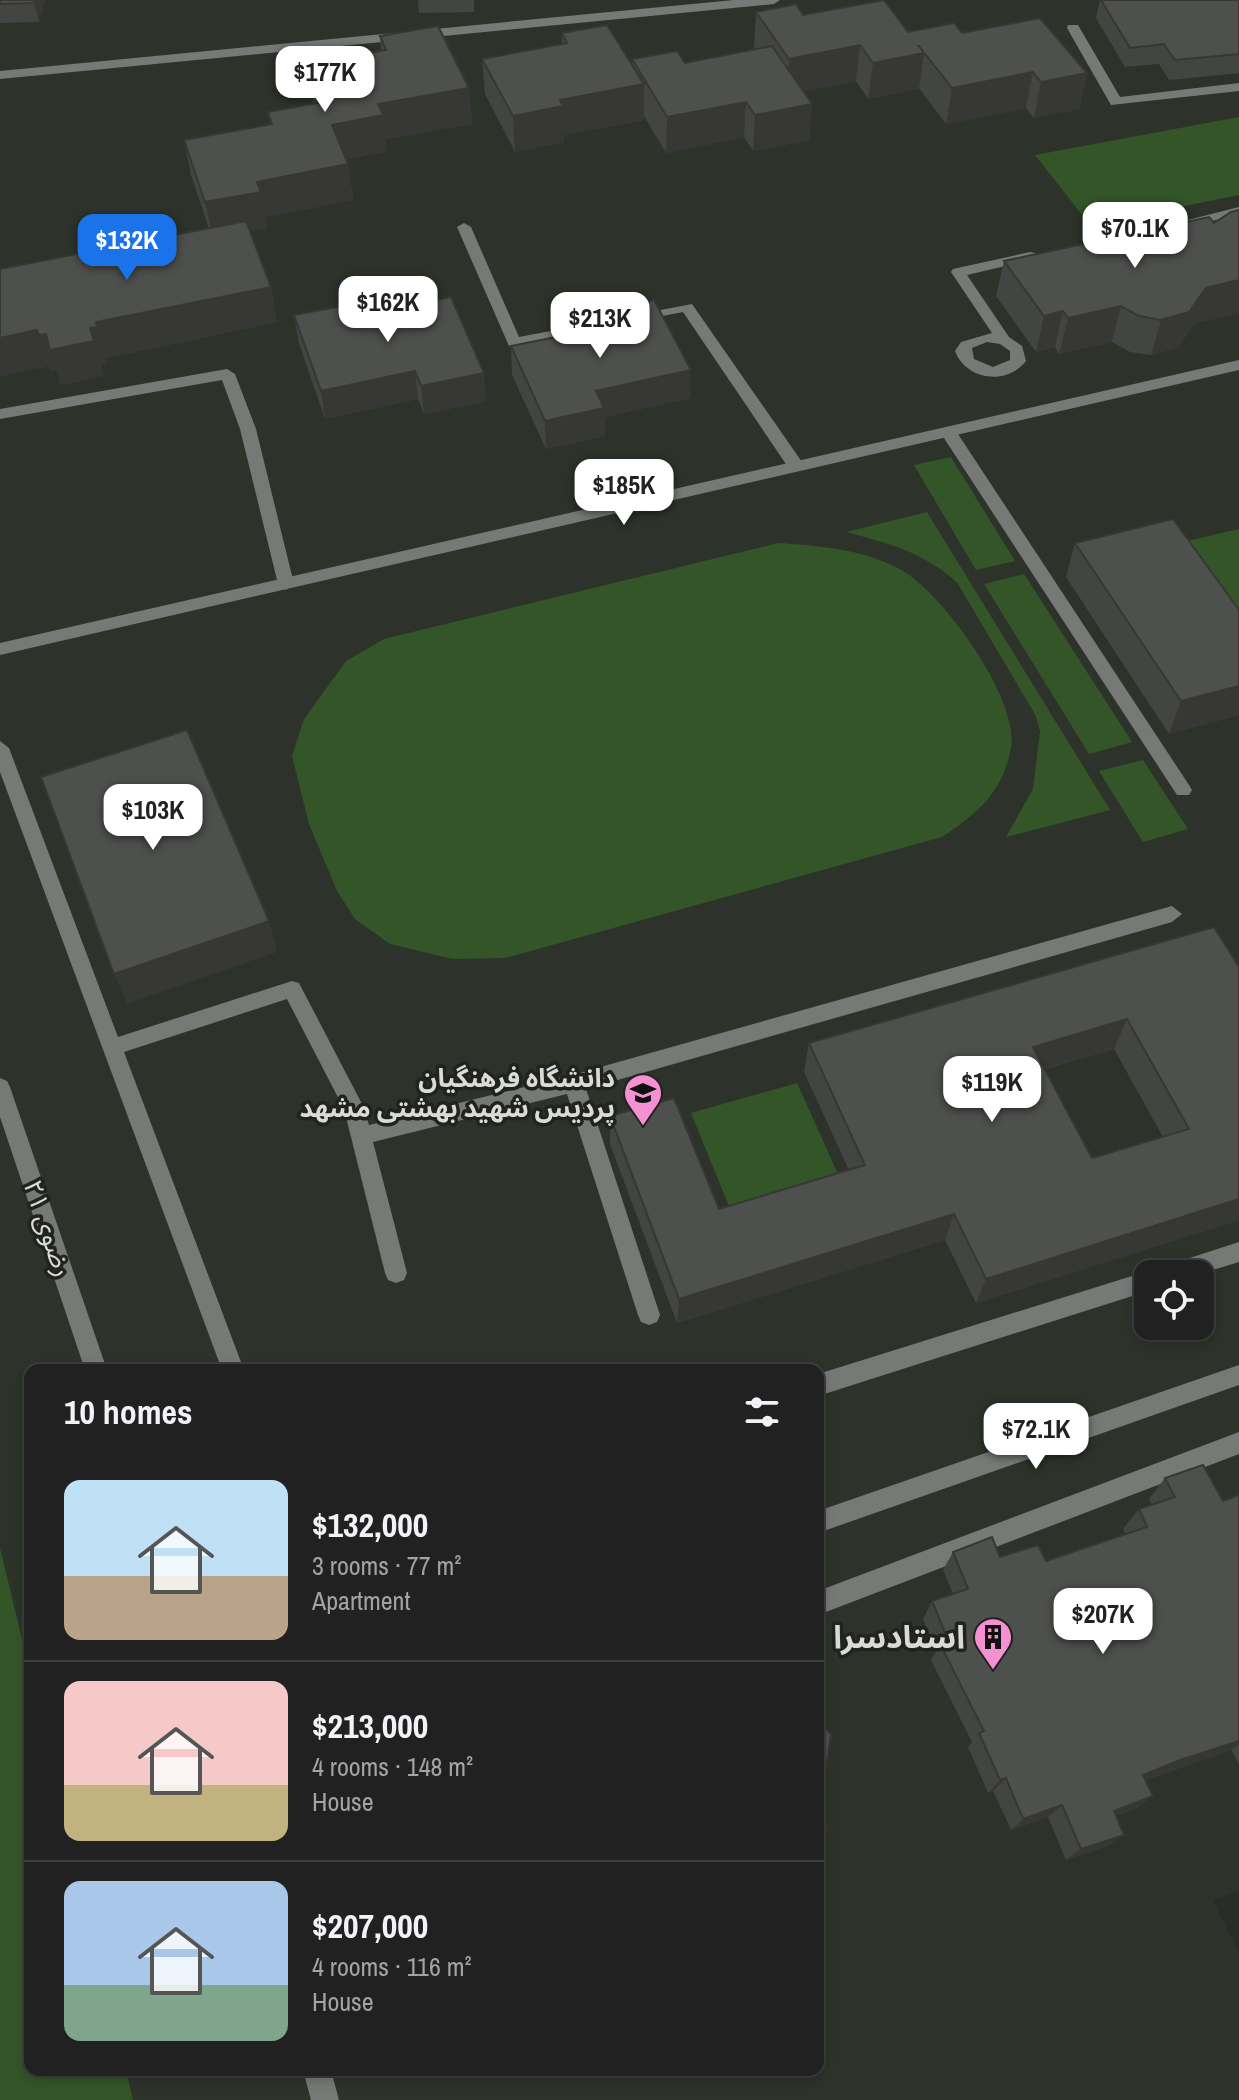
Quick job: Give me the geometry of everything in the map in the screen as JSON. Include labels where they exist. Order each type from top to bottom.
[{"type":"street","points":[[0,75],[774,0]]},
{"type":"street","points":[[1073,28],[1116,102],[1239,87]]},
{"type":"street","points":[[1166,227],[1239,211]]},
{"type":"street","points":[[464,227],[514,343],[687,307],[796,466]]},
{"type":"street","points":[[1004,340],[958,272],[1047,253]]},
{"type":"street","points":[[0,649],[1239,365]]},
{"type":"street","points":[[0,414],[227,374],[248,429],[286,584]]},
{"type":"street","points":[[948,432],[1183,790]]},
{"type":"street","points":[[0,748],[231,1364]]},
{"type":"street","points":[[361,1136],[574,1083],[1172,914]]},
{"type":"street","points":[[112,1047],[292,989],[354,1108],[396,1273]]},
{"type":"street","points":[[574,1083],[649,1315]]},
{"type":"street","name":"رضوی ۲۱","points":[[0,1087],[94,1364]]},
{"type":"street","points":[[1214,1260],[1239,1252]]},
{"type":"street","points":[[824,1383],[1134,1285]]},
{"type":"street","points":[[824,1520],[1239,1375]]},
{"type":"street","points":[[824,1601],[1239,1443]]},
{"type":"street","points":[[319,2076],[325,2100]]},
{"type":"shaded area","name":"دانشگاه فرهنگیان پردیس شهید بهشتی مشهد","points":[[0,0],[1239,0],[1239,1890],[1213,1900],[1239,1953],[1239,2100],[0,2100]]},
{"type":"green space","points":[[1239,117],[1239,195],[1090,225],[1035,155]]},
{"type":"green space","points":[[951,457],[1015,561],[976,570],[914,465]]},
{"type":"green space","points":[[927,512],[1110,810],[1006,837],[1033,789],[1040,732],[1036,716],[958,584],[920,557],[846,532]]},
{"type":"green space","points":[[1239,529],[1239,637],[1174,544]]},
{"type":"green space","points":[[778,543],[842,550],[873,558],[903,571],[938,602],[975,650],[1004,703],[1011,728],[1011,748],[995,789],[966,820],[942,837],[505,958],[453,959],[390,944],[355,919],[337,891],[309,824],[292,756],[304,719],[346,661],[384,639]]},
{"type":"green space","points":[[1024,574],[1132,742],[1089,754],[984,584]]},
{"type":"green space","points":[[1143,760],[1188,829],[1143,842],[1099,771]]},
{"type":"green space","points":[[797,1083],[842,1183],[733,1216],[691,1113]]},
{"type":"green space","points":[[0,1548],[24,1647],[24,2076],[127,2076],[133,2100],[0,2100]]},
{"type":"building","points":[[0,0],[34,0],[34,3],[0,4]]},
{"type":"building","points":[[884,0],[908,32],[954,23],[962,33],[1040,18],[1087,73],[1041,82],[1033,72],[952,88],[918,45],[924,53],[873,63],[860,45],[789,59],[756,12],[796,4],[803,15]]},
{"type":"building","points":[[1101,0],[1239,0],[1239,54],[1175,60],[1164,44],[1130,48]]},
{"type":"building","points":[[607,25],[644,84],[560,100],[563,106],[513,116],[482,59],[567,43],[562,33]]},
{"type":"building","points":[[438,26],[469,88],[378,104],[383,115],[332,125],[348,164],[257,182],[261,192],[205,202],[184,140],[272,124],[268,112],[322,102],[306,64],[386,50],[380,36]]},
{"type":"building","points":[[772,46],[812,104],[755,115],[746,102],[667,117],[632,59],[677,51],[685,63]]},
{"type":"building","points":[[1239,210],[1239,280],[1206,288],[1189,312],[1161,320],[1139,316],[1121,306],[1068,318],[1063,311],[1044,316],[1004,261],[1209,217],[1214,223]]},
{"type":"building","points":[[246,221],[271,287],[96,322],[97,327],[90,328],[94,341],[50,350],[46,334],[39,335],[37,330],[0,338],[0,269]]},
{"type":"building","points":[[451,297],[484,373],[421,386],[415,371],[321,391],[294,315],[348,305],[353,316]]},
{"type":"building","points":[[654,300],[691,370],[596,391],[604,408],[545,421],[511,346],[606,327],[597,311]]},
{"type":"building","points":[[1173,519],[1239,610],[1239,686],[1181,701],[1075,543]]},
{"type":"building","points":[[187,730],[269,921],[114,974],[41,777]]},
{"type":"building","points":[[1214,927],[1239,967],[1239,1199],[986,1279],[954,1214],[679,1299],[610,1116],[674,1098],[719,1209],[865,1165],[809,1043]],"holes":[[[1127,1019],[1189,1129],[1092,1158],[1033,1047]]]},
{"type":"building","name":"استادسرا","points":[[1203,1465],[1223,1501],[1239,1495],[1239,1741],[1143,1775],[1153,1796],[1114,1811],[1124,1835],[1081,1849],[1062,1805],[1023,1819],[1006,1778],[1000,1780],[979,1733],[984,1731],[940,1644],[948,1640],[932,1601],[968,1589],[953,1552],[992,1537],[1000,1557],[1038,1545],[1046,1561],[1147,1527],[1139,1509],[1175,1497],[1165,1478]]},
{"type":"building","points":[[824,1728],[831,1734],[824,1781]]},
{"type":"place","name":"دانشگاه فرهنگیان پردیس شهید بهشتی مشهد","points":[[643,1127]]},
{"type":"place","name":"استادسرا","points":[[993,1671]]}]
